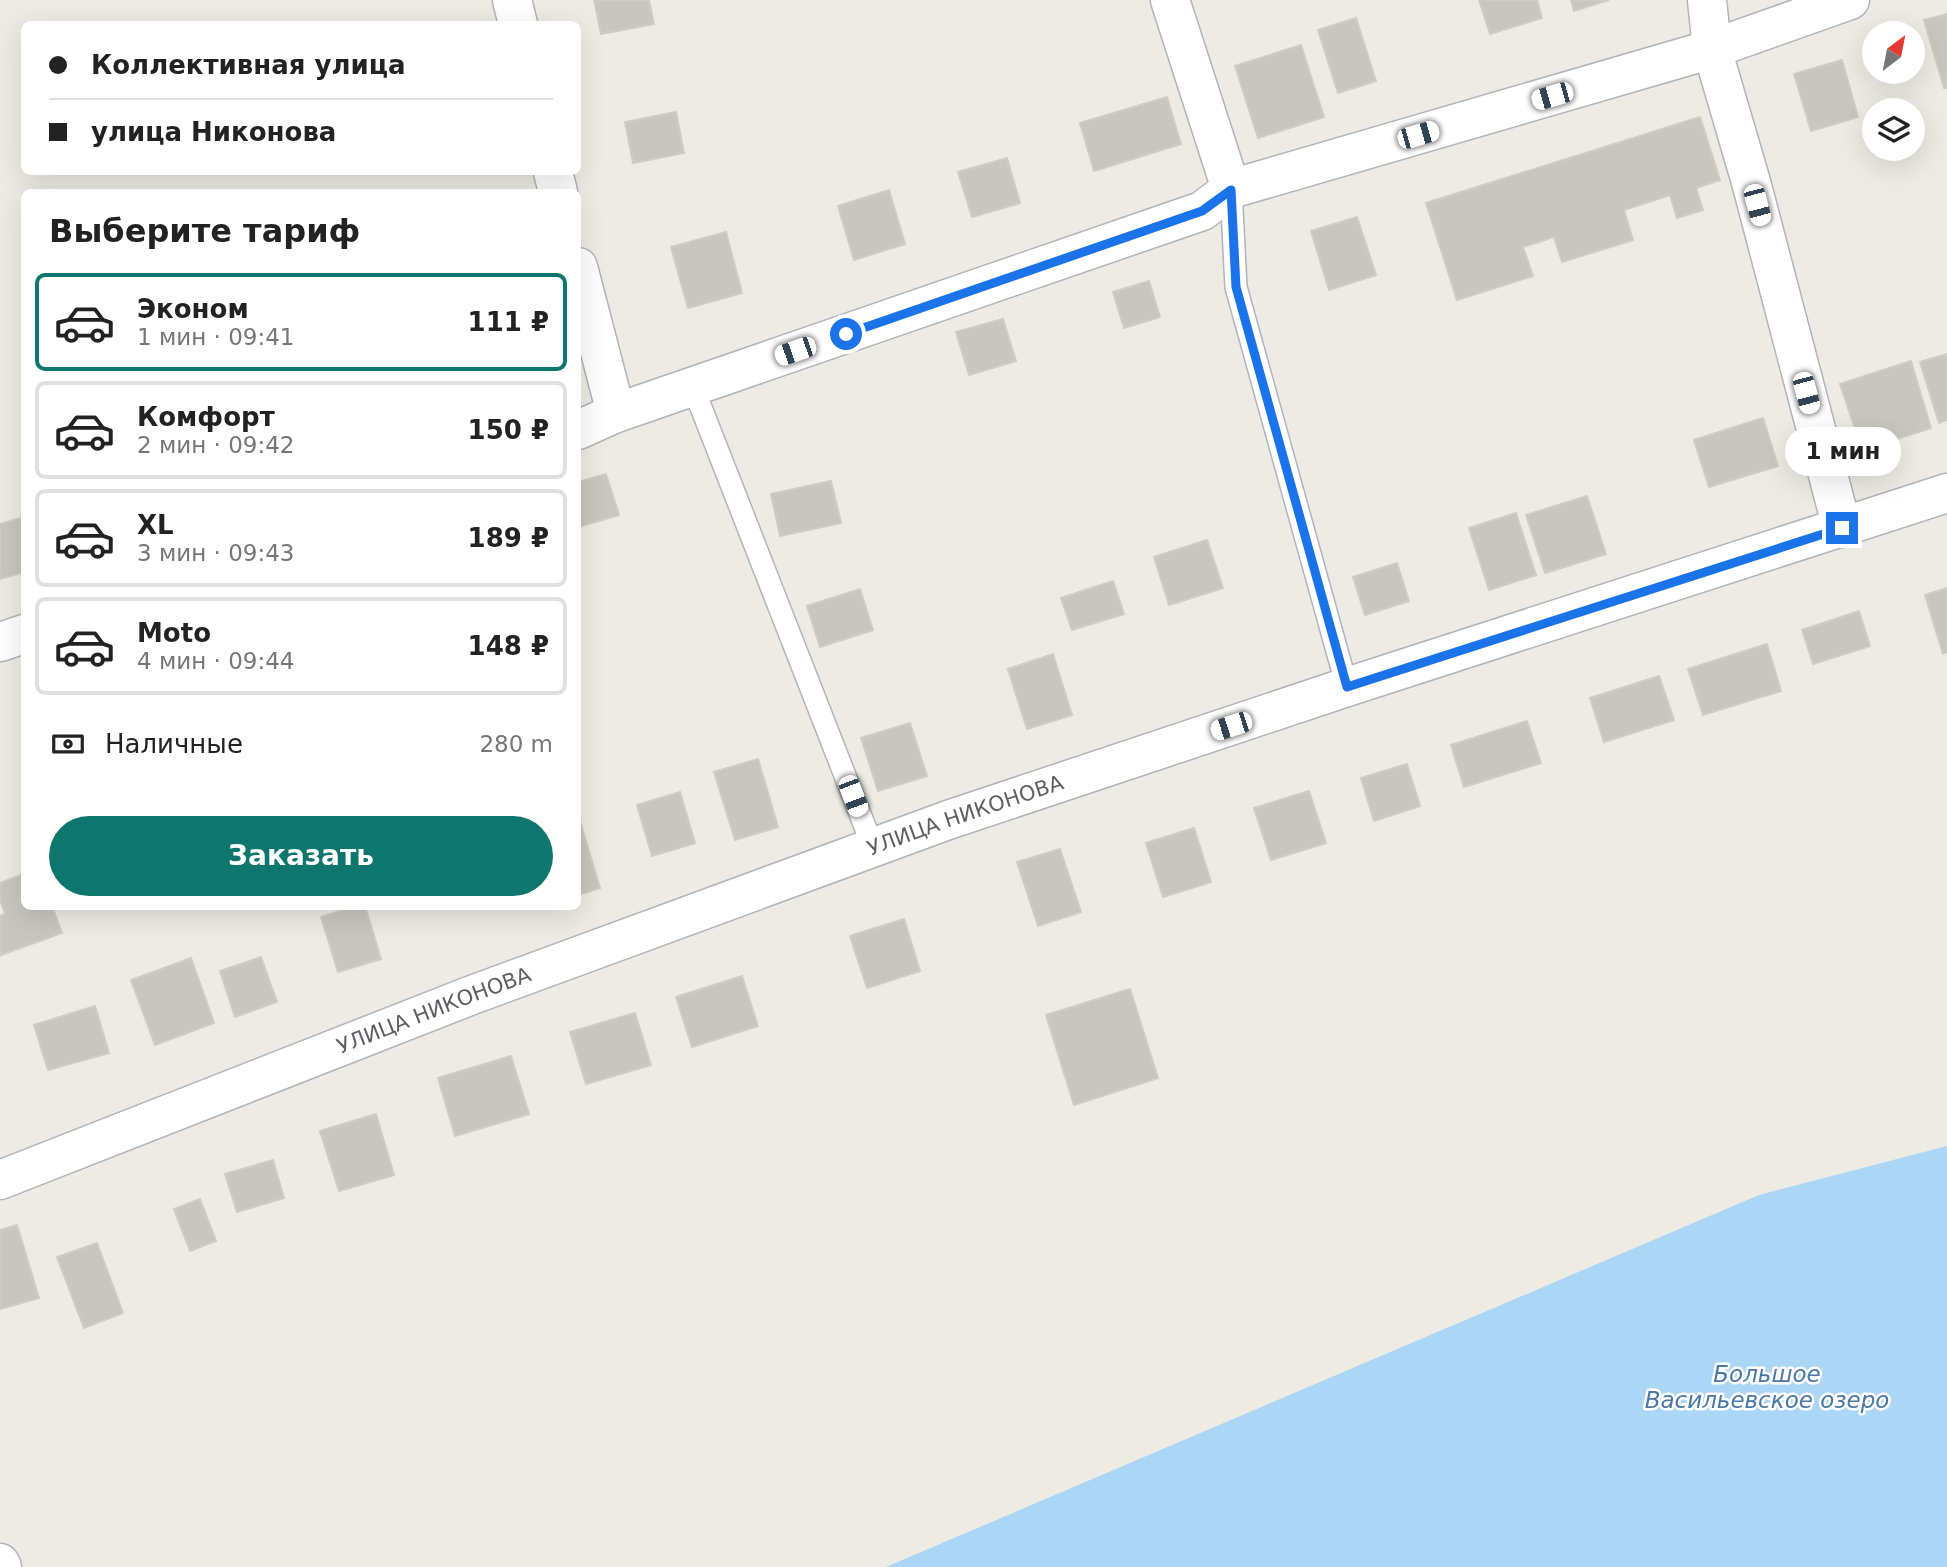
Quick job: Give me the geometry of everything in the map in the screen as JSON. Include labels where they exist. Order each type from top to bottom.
[{"type":"street","points":[[512,0],[517,21]]},
{"type":"street","points":[[1170,0],[1231,190]]},
{"type":"street","points":[[1707,0],[1712,49],[1751,182],[1842,528]]},
{"type":"street","points":[[581,429],[693,387],[1202,211],[1231,190],[1712,49],[1850,0]]},
{"type":"street","points":[[581,279],[616,414]]},
{"type":"street","name":"УЛИЦА НИКОНОВА","points":[[0,1180],[472,995],[873,847],[1347,687],[1947,493]]},
{"type":"street","points":[[0,642],[21,635]]},
{"type":"lane","points":[[1231,190],[1236,287],[1347,687]]},
{"type":"lane","points":[[693,387],[873,847]]},
{"type":"water","name":"Большое Васильевское озеро","points":[[1947,1146],[1947,1567],[886,1567],[1759,1195]]},
{"type":"building","points":[[594,0],[649,0],[654,24],[601,34]]},
{"type":"building","points":[[1479,0],[1537,0],[1542,18],[1490,34]]},
{"type":"building","points":[[1571,0],[1609,0],[1574,11]]},
{"type":"building","points":[[1947,14],[1947,88],[1944,88],[1924,20]]},
{"type":"building","points":[[1356,18],[1376,81],[1338,93],[1318,30]]},
{"type":"building","points":[[1301,45],[1324,117],[1258,138],[1235,66]]},
{"type":"building","points":[[1842,60],[1858,117],[1811,131],[1794,74]]},
{"type":"building","points":[[1167,97],[1181,144],[1094,171],[1080,123]]},
{"type":"building","points":[[676,112],[684,153],[633,163],[625,122]]},
{"type":"building","points":[[1700,117],[1720,180],[1696,188],[1703,210],[1677,218],[1670,195],[1624,210],[1633,240],[1562,262],[1554,237],[1523,247],[1533,276],[1457,300],[1426,203]]},
{"type":"building","points":[[1007,158],[1020,203],[972,217],[958,172]]},
{"type":"building","points":[[889,190],[905,244],[854,260],[838,206]]},
{"type":"building","points":[[1357,217],[1376,275],[1329,290],[1311,231]]},
{"type":"building","points":[[726,232],[742,293],[688,308],[671,247]]},
{"type":"building","points":[[1149,281],[1160,317],[1124,328],[1113,292]]},
{"type":"building","points":[[1003,319],[1016,361],[969,375],[956,332]]},
{"type":"building","points":[[1947,354],[1947,420],[1939,423],[1920,362]]},
{"type":"building","points":[[1911,361],[1931,428],[1862,450],[1840,384]]},
{"type":"building","points":[[1763,418],[1778,466],[1709,487],[1694,440]]},
{"type":"building","points":[[606,474],[619,515],[581,526],[581,481]]},
{"type":"building","points":[[831,481],[841,523],[780,536],[771,494]]},
{"type":"building","points":[[1587,496],[1606,554],[1545,573],[1526,515]]},
{"type":"building","points":[[1516,513],[1536,575],[1489,590],[1469,528]]},
{"type":"building","points":[[21,518],[21,573],[0,579],[0,524]]},
{"type":"building","points":[[1207,540],[1223,588],[1169,605],[1154,557]]},
{"type":"building","points":[[1397,563],[1409,601],[1365,615],[1353,577]]},
{"type":"building","points":[[1113,581],[1124,614],[1072,630],[1061,598]]},
{"type":"building","points":[[1947,588],[1947,652],[1943,654],[1925,595]]},
{"type":"building","points":[[860,589],[873,630],[820,647],[807,606]]},
{"type":"building","points":[[1859,611],[1870,646],[1813,664],[1802,630]]},
{"type":"building","points":[[1767,644],[1781,691],[1703,715],[1688,669]]},
{"type":"building","points":[[1053,654],[1072,715],[1027,729],[1008,669]]},
{"type":"building","points":[[1659,676],[1674,720],[1604,742],[1590,698]]},
{"type":"building","points":[[1527,721],[1541,763],[1464,787],[1451,745]]},
{"type":"building","points":[[910,723],[927,776],[878,791],[861,738]]},
{"type":"building","points":[[758,759],[778,827],[735,840],[714,772]]},
{"type":"building","points":[[1407,764],[1420,806],[1374,821],[1361,778]]},
{"type":"building","points":[[1309,791],[1326,843],[1271,860],[1254,808]]},
{"type":"building","points":[[680,792],[695,843],[652,856],[637,805]]},
{"type":"building","points":[[581,825],[600,888],[581,894]]},
{"type":"building","points":[[1194,828],[1211,882],[1163,897],[1146,843]]},
{"type":"building","points":[[1060,849],[1081,912],[1038,926],[1017,862]]},
{"type":"building","points":[[21,875],[21,910],[53,910],[62,933],[1,955],[0,916],[5,914],[0,900],[0,883]]},
{"type":"building","points":[[343,910],[366,910],[381,959],[338,972],[321,917]]},
{"type":"building","points":[[904,919],[920,971],[867,988],[850,936]]},
{"type":"building","points":[[261,957],[277,1002],[235,1017],[220,971]]},
{"type":"building","points":[[191,958],[214,1023],[155,1045],[131,980]]},
{"type":"building","points":[[742,976],[758,1026],[692,1047],[676,997]]},
{"type":"building","points":[[1130,989],[1158,1078],[1074,1105],[1046,1015]]},
{"type":"building","points":[[95,1006],[109,1053],[48,1070],[34,1025]]},
{"type":"building","points":[[635,1013],[651,1065],[586,1084],[570,1032]]},
{"type":"building","points":[[511,1056],[529,1114],[455,1136],[438,1078]]},
{"type":"building","points":[[376,1114],[394,1175],[339,1191],[320,1131]]},
{"type":"building","points":[[273,1160],[284,1198],[237,1212],[225,1174]]},
{"type":"building","points":[[200,1199],[216,1241],[190,1251],[174,1209]]},
{"type":"building","points":[[17,1225],[39,1298],[0,1309],[0,1230]]},
{"type":"building","points":[[97,1243],[123,1313],[84,1328],[57,1257]]},
{"type":"route","points":[[846,334],[1202,211],[1231,190],[1236,287],[1347,687],[1842,528]]}]
